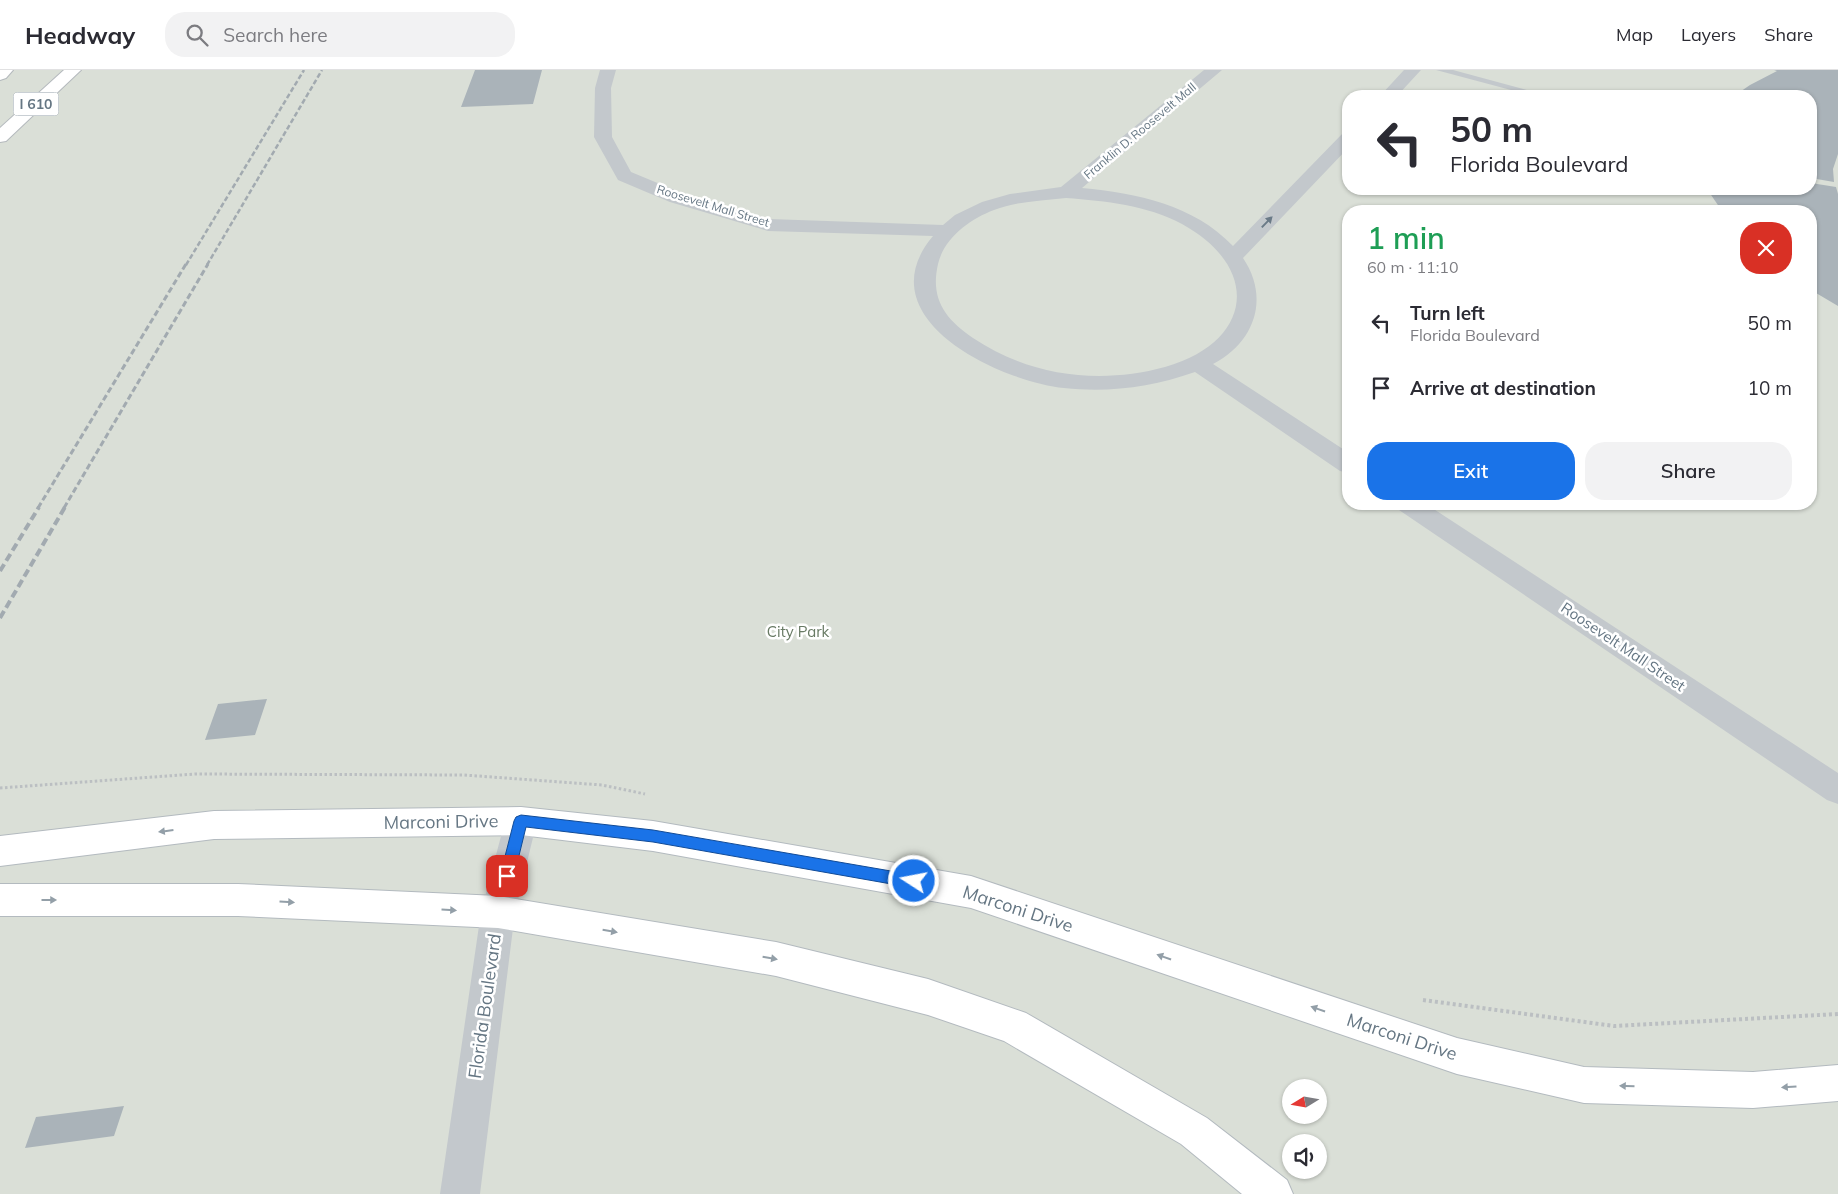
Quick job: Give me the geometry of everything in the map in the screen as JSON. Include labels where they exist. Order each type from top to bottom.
[{"type":"main road","name":"I 610","points":[[0,75],[5,70]]},
{"type":"main road","name":"I 610","points":[[0,137],[73,70]]},
{"type":"main road","name":"Marconi Drive","points":[[0,851],[214,825],[521,821],[653,836],[971,892],[1457,1056],[1584,1084],[1752,1090],[1838,1083]]},
{"type":"main road","points":[[0,900],[238,900],[498,912],[776,959],[928,997],[1013,1026],[1194,1131],[1273,1194]]},
{"type":"street","name":"Roosevelt Mall Street","points":[[608,70],[603,88],[603,137],[624,176],[677,198],[768,224],[946,232]]},
{"type":"street","name":"Franklin D. Roosevelt Mall","points":[[1066,192],[1214,70]]},
{"type":"street","points":[[1394,90],[1413,70]]},
{"type":"street","points":[[1234,257],[1342,144]]},
{"type":"street","points":[[1066,192],[1116,196],[1164,209],[1204,230],[1234,257],[1247,285],[1246,314],[1230,342],[1198,364],[1148,380],[1088,384],[1028,374],[977,353],[942,324],[924,291],[927,259],[946,232],[978,210],[1019,197],[1066,192]]},
{"type":"street","points":[[1198,364],[1342,460]]},
{"type":"street","name":"Roosevelt Mall Street","points":[[1417,510],[1838,790]]},
{"type":"street","name":"Florida Boulevard","points":[[460,1194],[498,912],[521,821]]},
{"type":"lane","points":[[1441,70],[1520,90]]},
{"type":"green space","name":"City Park","points":[[0,70],[1838,70],[1838,1194],[0,1194]]},
{"type":"building","points":[[475,70],[542,70],[533,104],[461,107]]},
{"type":"building","points":[[1774,70],[1838,70],[1838,154],[1833,169],[1834,182],[1817,179],[1817,90],[1743,90],[1777,71]]},
{"type":"building","points":[[1817,184],[1836,187],[1838,194],[1838,306],[1817,294],[1817,205],[1718,205],[1711,195],[1817,195]]},
{"type":"building","points":[[267,699],[255,735],[205,740],[218,704]]},
{"type":"building","points":[[124,1106],[114,1136],[25,1148],[36,1117]]},
{"type":"railway","points":[[186,265],[304,70]]},
{"type":"railway","points":[[207,265],[322,70]]},
{"type":"railway","points":[[38,508],[186,264]]},
{"type":"railway","points":[[64,508],[208,264]]},
{"type":"railway","points":[[0,571],[39,507]]},
{"type":"railway","points":[[0,618],[65,507]]},
{"type":"route","points":[[507,876],[521,821],[653,836],[802,860],[914,881]]}]
